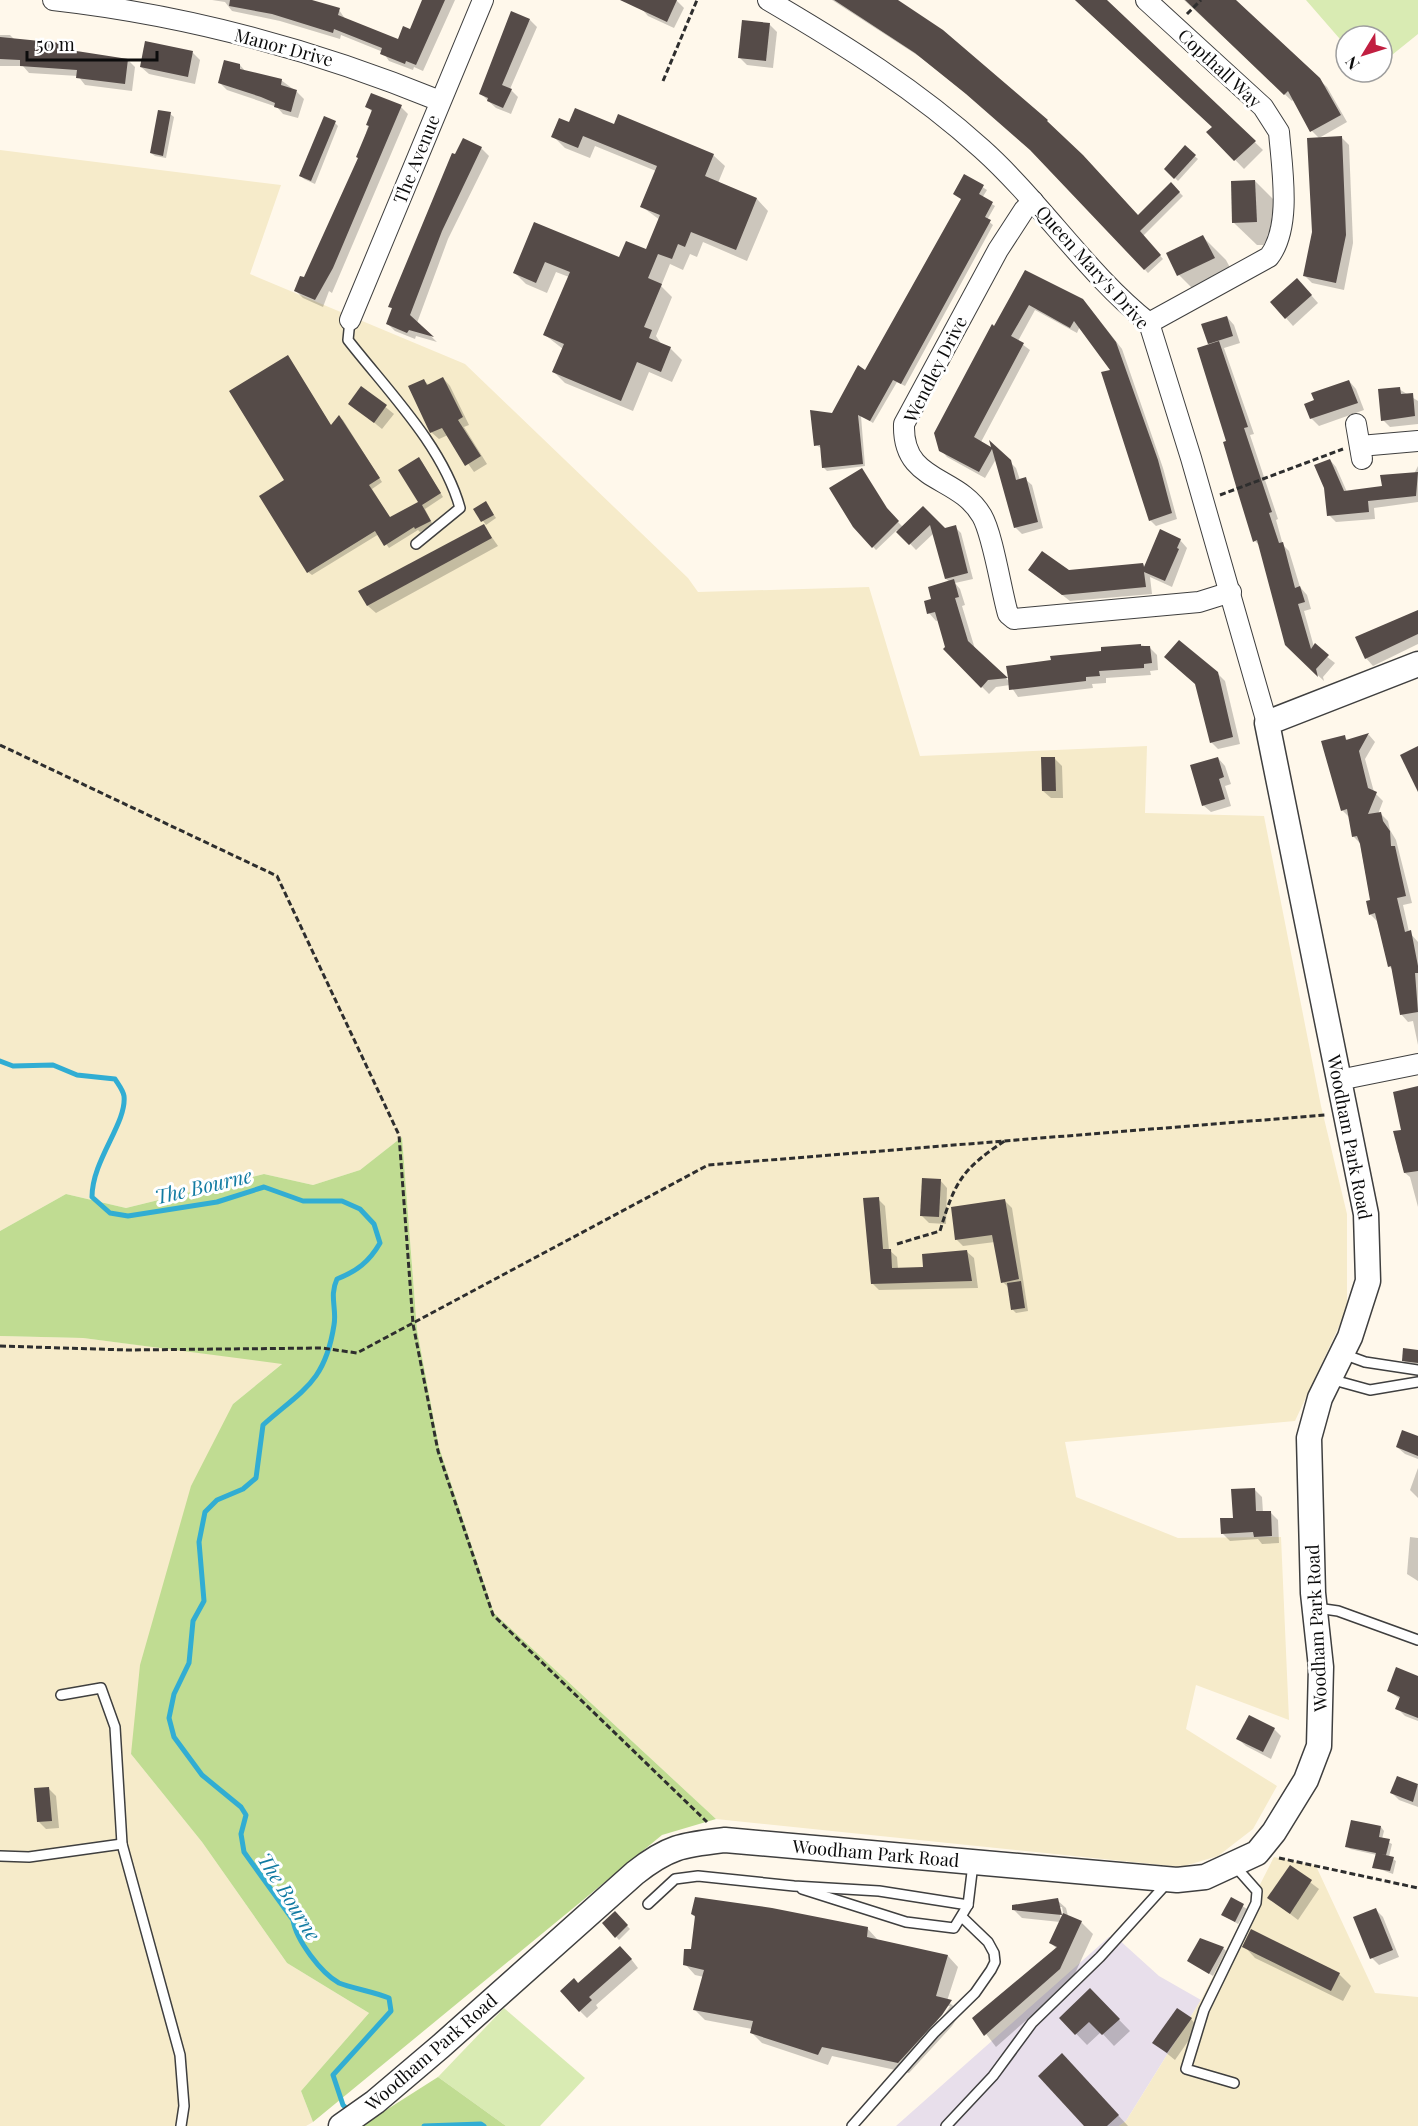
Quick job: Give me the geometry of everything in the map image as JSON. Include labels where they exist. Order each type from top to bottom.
[{"type":"street","name":"Manor Drive","points":[[53,0],[164,16],[299,50],[368,71],[440,101]]},
{"type":"street","name":"The Avenue","points":[[350,320],[483,0]]},
{"type":"street","name":"Queen Mary's Drive","points":[[768,0],[877,66],[982,149],[1033,201],[1131,309],[1149,323],[1204,500],[1267,723]]},
{"type":"street","name":"Copthall Way","points":[[1146,0],[1263,107],[1274,121],[1279,132],[1283,229],[1278,246],[1269,257],[1149,323]]},
{"type":"street","name":"Wendley Drive","points":[[1033,201],[1024,210],[998,250],[904,424],[904,440],[910,459],[925,472],[972,502],[983,518],[1008,614],[1014,619],[1199,602],[1231,592]]},
{"type":"street","points":[[1356,424],[1361,452],[1418,441]]},
{"type":"street","points":[[1267,723],[1418,663]]},
{"type":"street","name":"Woodham Park Road","points":[[341,2126],[375,2102],[656,1856],[675,1846],[725,1840],[1170,1879],[1205,1877],[1234,1864],[1257,1853],[1274,1832],[1306,1780],[1319,1746],[1321,1667],[1314,1607],[1309,1438],[1328,1378],[1350,1337],[1368,1281],[1366,1214],[1267,723]]},
{"type":"street","points":[[1339,1080],[1418,1064]]},
{"type":"lane","points":[[350,320],[348,340],[431,446],[453,482],[460,508],[416,544]]},
{"type":"lane","points":[[1341,1353],[1365,1362],[1418,1370]]},
{"type":"lane","points":[[1328,1378],[1370,1390],[1418,1382]]},
{"type":"lane","points":[[1314,1607],[1338,1611],[1418,1640]]},
{"type":"lane","points":[[61,1695],[101,1688],[115,1727],[122,1844],[180,2055],[184,2106],[181,2126]]},
{"type":"lane","points":[[0,1856],[29,1857],[122,1844]]},
{"type":"lane","points":[[794,1886],[906,1922],[954,1928],[968,1905],[974,1861]]},
{"type":"lane","points":[[1234,1864],[1257,1891],[1256,1903],[1204,2010],[1186,2070],[1234,2083]]},
{"type":"lane","points":[[648,1904],[675,1879],[698,1876],[794,1886],[879,1891],[968,1905]]},
{"type":"lane","points":[[946,2126],[993,2076],[1032,2023],[1100,1958],[1170,1879]]},
{"type":"lane","points":[[852,2126],[934,2033],[975,1993],[991,1970],[995,1962],[994,1953],[988,1942],[962,1917]]},
{"type":"path","points":[[663,81],[697,0]]},
{"type":"path","points":[[1204,500],[1333,452],[1361,452]]},
{"type":"path","points":[[0,745],[277,876],[399,1136],[413,1324],[438,1450],[493,1615],[725,1840]]},
{"type":"path","points":[[0,1346],[127,1350],[322,1348],[357,1353],[708,1165],[1346,1113]]},
{"type":"path","points":[[897,1244],[940,1232],[951,1193],[974,1161],[1008,1139]]},
{"type":"path","points":[[1257,1853],[1418,1888]]},
{"type":"shaded area","points":[[0,150],[281,185],[250,274],[465,364],[688,578],[698,592],[869,587],[920,756],[1147,746],[1145,813],[1264,816],[1321,1106],[1347,1214],[1347,1309],[1295,1421],[1065,1442],[1076,1497],[1178,1538],[1281,1537],[1289,1720],[1196,1685],[1186,1729],[1277,1786],[1253,1829],[1218,1856],[1181,1867],[716,1819],[494,1613],[439,1447],[417,1330],[402,1137],[360,1170],[313,1185],[264,1174],[126,1208],[66,1194],[0,1231]]},
{"type":"shaded area","points":[[0,1336],[83,1338],[283,1363],[233,1404],[131,1754],[202,1842],[287,1963],[369,2013],[301,2091],[313,2122],[306,2126],[0,2126]]},
{"type":"shaded area","points":[[1274,1857],[1316,1866],[1375,1993],[1418,1997],[1418,2126],[1119,2126],[1126,2121],[1201,2000]]},
{"type":"shaded area","points":[[1109,1937],[1117,1938],[1159,1976],[1201,2000],[1126,2121],[1119,2126],[896,2126]]},
{"type":"green space","points":[[1306,0],[1418,0],[1418,34],[1394,53],[1394,24],[1334,24],[1334,32]]},
{"type":"green space","points":[[402,1137],[417,1330],[439,1447],[494,1613],[716,1819],[662,1835],[313,2122],[301,2091],[369,2013],[287,1963],[202,1842],[131,1754],[140,1665],[191,1486],[233,1404],[282,1364],[83,1338],[0,1336],[0,1231],[66,1194],[126,1208],[264,1174],[313,1185],[360,1170]]},
{"type":"green space","points":[[504,2008],[585,2078],[540,2126],[506,2126],[438,2077]]},
{"type":"green space","points":[[438,2077],[506,2126],[361,2126]]},
{"type":"building","points":[[230,0],[312,0],[340,8],[338,15],[398,39],[403,26],[410,29],[422,0],[445,0],[416,65],[406,61],[405,64],[380,54],[382,48],[334,29],[333,33],[272,14],[229,6]]},
{"type":"building","points":[[620,0],[677,0],[667,22]]},
{"type":"building","points":[[834,0],[898,0],[943,30],[1048,120],[1138,215],[1171,182],[1180,192],[1140,231],[1161,255],[1144,270],[1030,150],[966,94],[915,53]]},
{"type":"building","points":[[1075,0],[1107,0],[1256,141],[1234,161],[1206,132],[1212,127]]},
{"type":"building","points":[[1185,0],[1236,0],[1320,78],[1341,115],[1310,132],[1288,91],[1284,95]]},
{"type":"building","points":[[511,11],[530,19],[502,85],[512,89],[503,108],[487,101],[488,98],[479,94]]},
{"type":"building","points":[[742,20],[770,23],[766,61],[738,58]]},
{"type":"building","points":[[0,37],[70,44],[70,50],[128,59],[125,84],[76,78],[77,70],[20,66],[20,60],[0,59]]},
{"type":"building","points":[[145,41],[193,51],[188,77],[140,67]]},
{"type":"building","points":[[224,60],[240,64],[240,69],[282,79],[281,85],[297,90],[291,112],[274,107],[275,103],[261,97],[218,83]]},
{"type":"building","points":[[371,93],[402,105],[333,268],[315,300],[294,291],[300,276],[304,277],[358,158],[356,157],[369,126],[366,125],[372,110],[365,107]]},
{"type":"building","points":[[575,108],[614,124],[618,114],[714,154],[705,176],[757,198],[736,250],[691,232],[685,247],[678,244],[672,259],[658,254],[648,278],[662,284],[644,327],[652,330],[649,338],[671,347],[661,372],[637,362],[621,401],[552,372],[564,344],[543,335],[570,272],[545,262],[536,283],[513,273],[534,222],[619,257],[626,241],[646,249],[660,215],[640,207],[657,166],[583,136],[578,148],[551,137],[559,118],[569,122]]},
{"type":"building","points":[[158,110],[171,112],[163,156],[150,153]]},
{"type":"building","points":[[324,116],[336,121],[311,181],[299,176]]},
{"type":"building","points":[[1342,136],[1346,235],[1336,283],[1303,276],[1312,232],[1307,138]]},
{"type":"building","points":[[463,138],[482,147],[442,231],[410,315],[434,337],[409,330],[407,333],[386,324],[392,308],[388,307],[452,153],[455,154]]},
{"type":"building","points":[[1185,145],[1196,155],[1174,179],[1164,169]]},
{"type":"building","points":[[964,174],[984,185],[979,194],[993,202],[985,217],[991,220],[901,384],[893,380],[870,421],[858,415],[863,464],[822,468],[820,445],[814,446],[810,410],[832,413],[858,365],[865,370],[961,199],[953,194]]},
{"type":"building","points":[[1255,180],[1257,222],[1232,223],[1231,181]]},
{"type":"building","points":[[1203,235],[1215,258],[1177,276],[1166,253]]},
{"type":"building","points":[[1025,270],[1083,299],[1116,342],[1158,460],[1172,513],[1149,521],[1101,372],[1110,370],[1074,321],[1070,328],[1029,305],[1011,336],[1024,343],[974,437],[991,447],[989,440],[1011,460],[1016,480],[1026,477],[1038,522],[1014,528],[992,449],[979,472],[939,451],[934,433],[992,324],[994,326]]},
{"type":"building","points":[[1297,278],[1312,295],[1285,319],[1270,302]]},
{"type":"building","points":[[1227,316],[1233,336],[1208,344],[1201,324]]},
{"type":"building","points":[[1219,341],[1248,427],[1244,428],[1272,512],[1269,513],[1279,543],[1283,542],[1295,588],[1300,586],[1305,602],[1298,604],[1311,649],[1315,643],[1329,655],[1316,669],[1318,677],[1285,645],[1257,540],[1253,542],[1238,493],[1223,442],[1226,441],[1197,348]]},
{"type":"building","points":[[288,355],[331,425],[339,415],[380,478],[369,485],[390,517],[418,502],[398,470],[419,457],[441,493],[422,505],[431,521],[415,529],[414,527],[384,546],[375,531],[307,573],[259,496],[284,480],[229,391]]},
{"type":"building","points":[[443,377],[463,417],[458,420],[481,456],[465,466],[442,428],[430,433],[408,386],[424,379],[427,385]]},
{"type":"building","points":[[1349,380],[1358,403],[1310,419],[1304,404],[1314,400],[1311,393]]},
{"type":"building","points":[[361,386],[387,405],[374,423],[348,404]]},
{"type":"building","points":[[1400,387],[1401,394],[1413,393],[1415,416],[1381,421],[1378,389]]},
{"type":"building","points":[[1330,459],[1344,491],[1382,486],[1380,475],[1418,472],[1416,496],[1368,501],[1369,512],[1327,516],[1324,488],[1314,465]]},
{"type":"building","points":[[862,468],[887,508],[899,521],[872,548],[853,527],[829,488]]},
{"type":"building","points":[[486,501],[494,515],[481,522],[473,509]]},
{"type":"building","points":[[923,506],[945,528],[956,525],[968,573],[945,579],[930,525],[909,545],[896,532]]},
{"type":"building","points":[[484,524],[492,538],[367,606],[358,591]]},
{"type":"building","points":[[1160,529],[1181,539],[1177,548],[1179,549],[1165,581],[1144,572],[1146,587],[1062,595],[1028,570],[1042,551],[1069,570],[1143,563],[1144,567]]},
{"type":"building","points":[[954,579],[959,597],[955,598],[968,641],[1008,678],[988,680],[981,688],[943,649],[945,647],[935,612],[927,614],[924,601],[931,599],[928,587]]},
{"type":"building","points":[[1418,610],[1418,634],[1365,659],[1355,637]]},
{"type":"building","points":[[1179,640],[1218,672],[1233,737],[1210,743],[1195,684],[1164,657]]},
{"type":"building","points":[[1141,644],[1141,646],[1150,646],[1152,663],[1144,664],[1144,668],[1099,671],[1100,676],[1086,677],[1086,681],[1009,690],[1006,666],[1051,660],[1050,656],[1101,651],[1101,647]]},
{"type":"building","points":[[1369,733],[1359,751],[1368,788],[1377,792],[1368,814],[1381,812],[1383,821],[1390,831],[1391,846],[1395,846],[1406,896],[1397,898],[1405,932],[1411,930],[1418,966],[1418,973],[1415,973],[1418,1012],[1400,1015],[1391,966],[1388,967],[1375,913],[1369,915],[1366,901],[1370,900],[1360,844],[1357,836],[1352,837],[1347,809],[1341,811],[1321,741],[1345,735],[1346,740]]},
{"type":"building","points":[[1418,746],[1418,792],[1400,755]]},
{"type":"building","points":[[1041,757],[1055,757],[1056,791],[1042,791]]},
{"type":"building","points":[[1218,757],[1224,777],[1219,779],[1225,799],[1202,806],[1190,765]]},
{"type":"building","points":[[1418,1086],[1418,1171],[1404,1173],[1393,1131],[1401,1130],[1393,1092]]},
{"type":"building","points":[[922,1178],[941,1179],[939,1217],[920,1216]]},
{"type":"building","points":[[879,1197],[883,1249],[891,1249],[892,1268],[923,1267],[922,1254],[967,1250],[972,1281],[871,1284],[863,1198]]},
{"type":"building","points":[[1005,1199],[1019,1279],[1001,1283],[992,1235],[955,1240],[951,1207]]},
{"type":"building","points":[[1021,1281],[1025,1308],[1011,1310],[1007,1283]]},
{"type":"building","points":[[1403,1348],[1418,1350],[1418,1363],[1402,1361]]},
{"type":"building","points":[[1402,1430],[1418,1436],[1418,1456],[1396,1447]]},
{"type":"building","points":[[1255,1488],[1256,1511],[1271,1511],[1272,1536],[1254,1537],[1253,1532],[1221,1534],[1220,1518],[1233,1518],[1231,1489]]},
{"type":"building","points":[[1396,1667],[1418,1676],[1418,1718],[1395,1709],[1400,1697],[1387,1691]]},
{"type":"building","points":[[1249,1715],[1275,1728],[1263,1752],[1236,1739]]},
{"type":"building","points":[[1397,1776],[1418,1784],[1413,1802],[1390,1793]]},
{"type":"building","points":[[49,1787],[52,1821],[37,1822],[34,1788]]},
{"type":"building","points":[[1351,1820],[1381,1826],[1379,1837],[1390,1839],[1386,1855],[1381,1854],[1394,1857],[1390,1871],[1372,1868],[1376,1853],[1345,1847]]},
{"type":"building","points":[[1290,1865],[1312,1880],[1290,1914],[1267,1898]]},
{"type":"building","points":[[695,1897],[772,1908],[868,1927],[867,1937],[948,1955],[936,1996],[952,2000],[942,2015],[898,2063],[822,2047],[818,2055],[750,2033],[753,2021],[693,2010],[704,1970],[683,1965],[684,1949],[691,1949],[695,1916],[691,1914]]},
{"type":"building","points":[[1231,1897],[1244,1904],[1235,1922],[1221,1915]]},
{"type":"building","points":[[1058,1898],[1062,1915],[1012,1910],[1012,1905]]},
{"type":"building","points":[[1376,1908],[1393,1950],[1370,1959],[1353,1917]]},
{"type":"building","points":[[615,1911],[628,1925],[615,1938],[602,1923]]},
{"type":"building","points":[[1063,1913],[1082,1921],[1060,1969],[984,2036],[972,2018],[1057,1947],[1049,1943]]},
{"type":"building","points":[[1251,1929],[1340,1973],[1331,1991],[1242,1947]]},
{"type":"building","points":[[1200,1938],[1224,1947],[1209,1974],[1187,1961]]},
{"type":"building","points":[[620,1946],[632,1959],[589,1997],[592,2000],[579,2012],[560,1991],[574,1978],[578,1983]]},
{"type":"building","points":[[1090,1988],[1120,2019],[1102,2035],[1089,2022],[1075,2035],[1059,2018]]},
{"type":"building","points":[[1177,2008],[1192,2018],[1167,2053],[1152,2043]]},
{"type":"building","points":[[1062,2053],[1119,2115],[1107,2126],[1084,2126],[1038,2076]]},
{"type":"waterway","name":"The Bourne","points":[[0,1061],[13,1066],[53,1065],[77,1075],[115,1079],[122,1089],[123,1107],[97,1169],[92,1197],[110,1213],[128,1216],[217,1202],[264,1187],[303,1201],[342,1201],[360,1209],[374,1224],[380,1243],[376,1250],[362,1265],[337,1279],[333,1297],[335,1313],[330,1345],[318,1373],[310,1384],[263,1425],[256,1478],[243,1489],[217,1500],[205,1512],[199,1542],[204,1601],[193,1621],[189,1663],[174,1694],[169,1718],[174,1737],[202,1775],[241,1807],[246,1815],[241,1834],[244,1852],[293,1920],[299,1937],[310,1955],[325,1972],[339,1983],[389,1998],[391,2011],[333,2075],[343,2105],[350,2112]]},
{"type":"waterway","name":"The Bourne","points":[[424,2126],[481,2124],[484,2126]]}]
